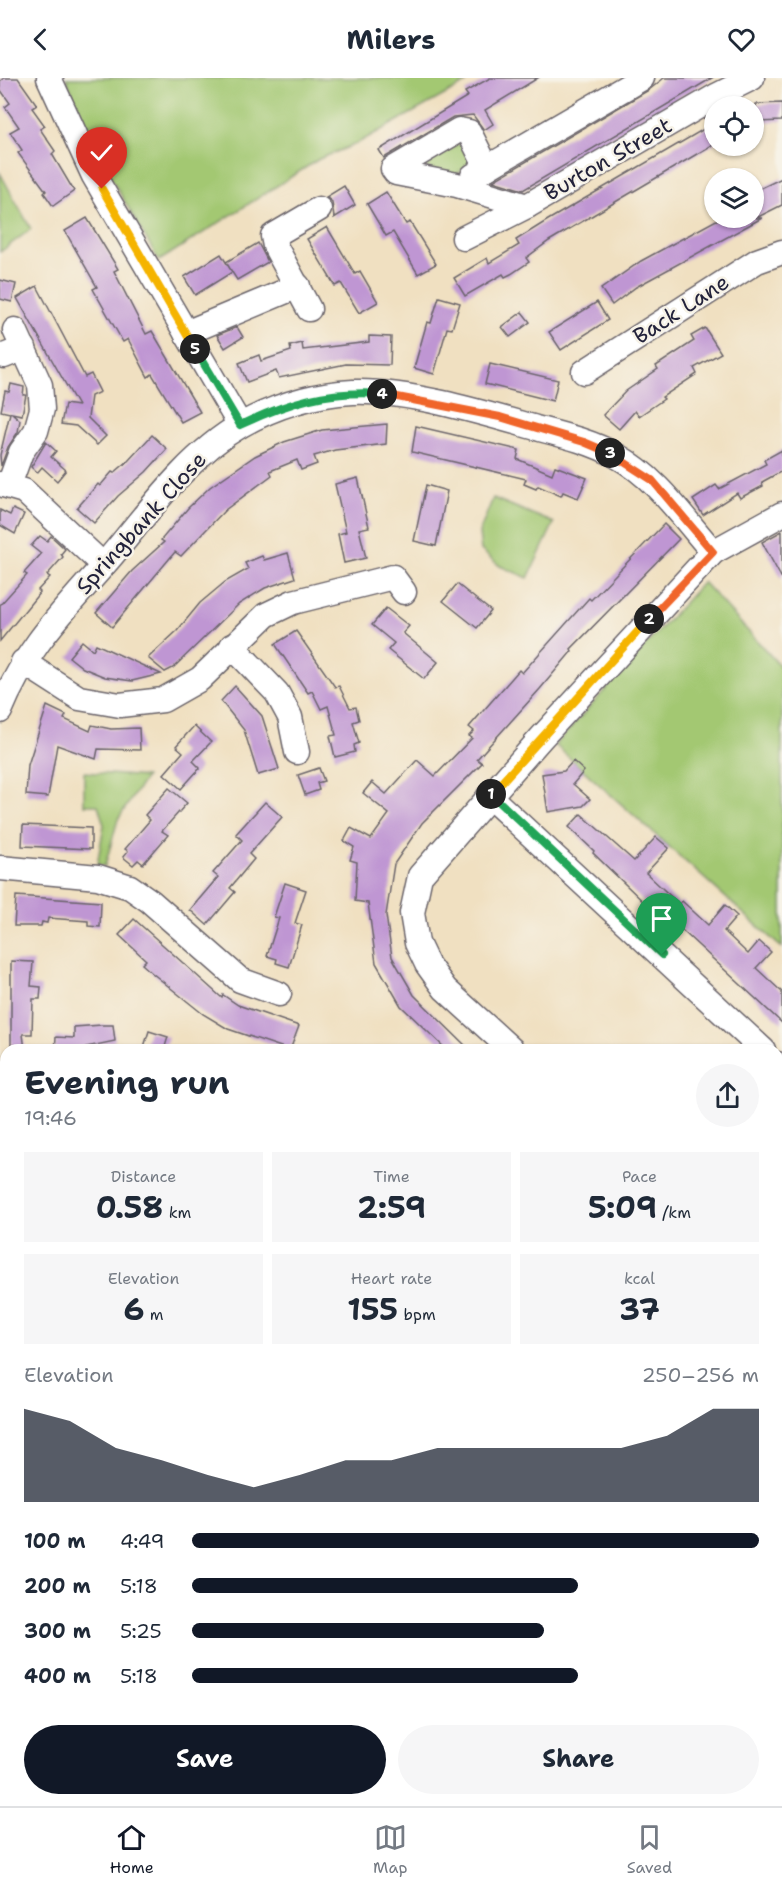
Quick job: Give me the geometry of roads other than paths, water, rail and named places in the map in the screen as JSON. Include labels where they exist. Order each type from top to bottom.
[{"type":"street","points":[[49,78],[89,167],[240,425]]},
{"type":"street","points":[[457,185],[642,78]]},
{"type":"street","name":"Burton Street","points":[[464,238],[527,206],[718,95],[752,78]]},
{"type":"street","points":[[487,168],[469,132],[459,129],[393,169],[396,173],[457,185],[527,206]]},
{"type":"street","points":[[309,309],[275,246],[273,236],[319,208]]},
{"type":"street","name":"Back Lane","points":[[584,372],[757,261],[782,252]]},
{"type":"street","points":[[186,333],[298,286]]},
{"type":"street","points":[[14,345],[40,385],[42,409],[36,431],[21,452],[4,484],[24,491],[103,565]]},
{"type":"street","name":"Springbank Close","points":[[0,711],[23,662],[55,618],[199,457],[240,425],[280,406],[321,395],[355,392],[386,394],[500,417],[584,442],[617,456],[652,480],[713,552]]},
{"type":"street","points":[[505,1044],[445,989],[427,964],[417,943],[412,913],[420,876],[489,796],[713,552],[782,514]]},
{"type":"street","points":[[23,662],[79,698],[120,705],[163,700],[200,679],[266,615],[293,602],[398,576]]},
{"type":"street","points":[[232,646],[277,693],[302,741]]},
{"type":"street","points":[[489,796],[757,1044]]},
{"type":"street","points":[[0,868],[99,877],[130,887],[150,901],[240,980],[279,994]]}]
